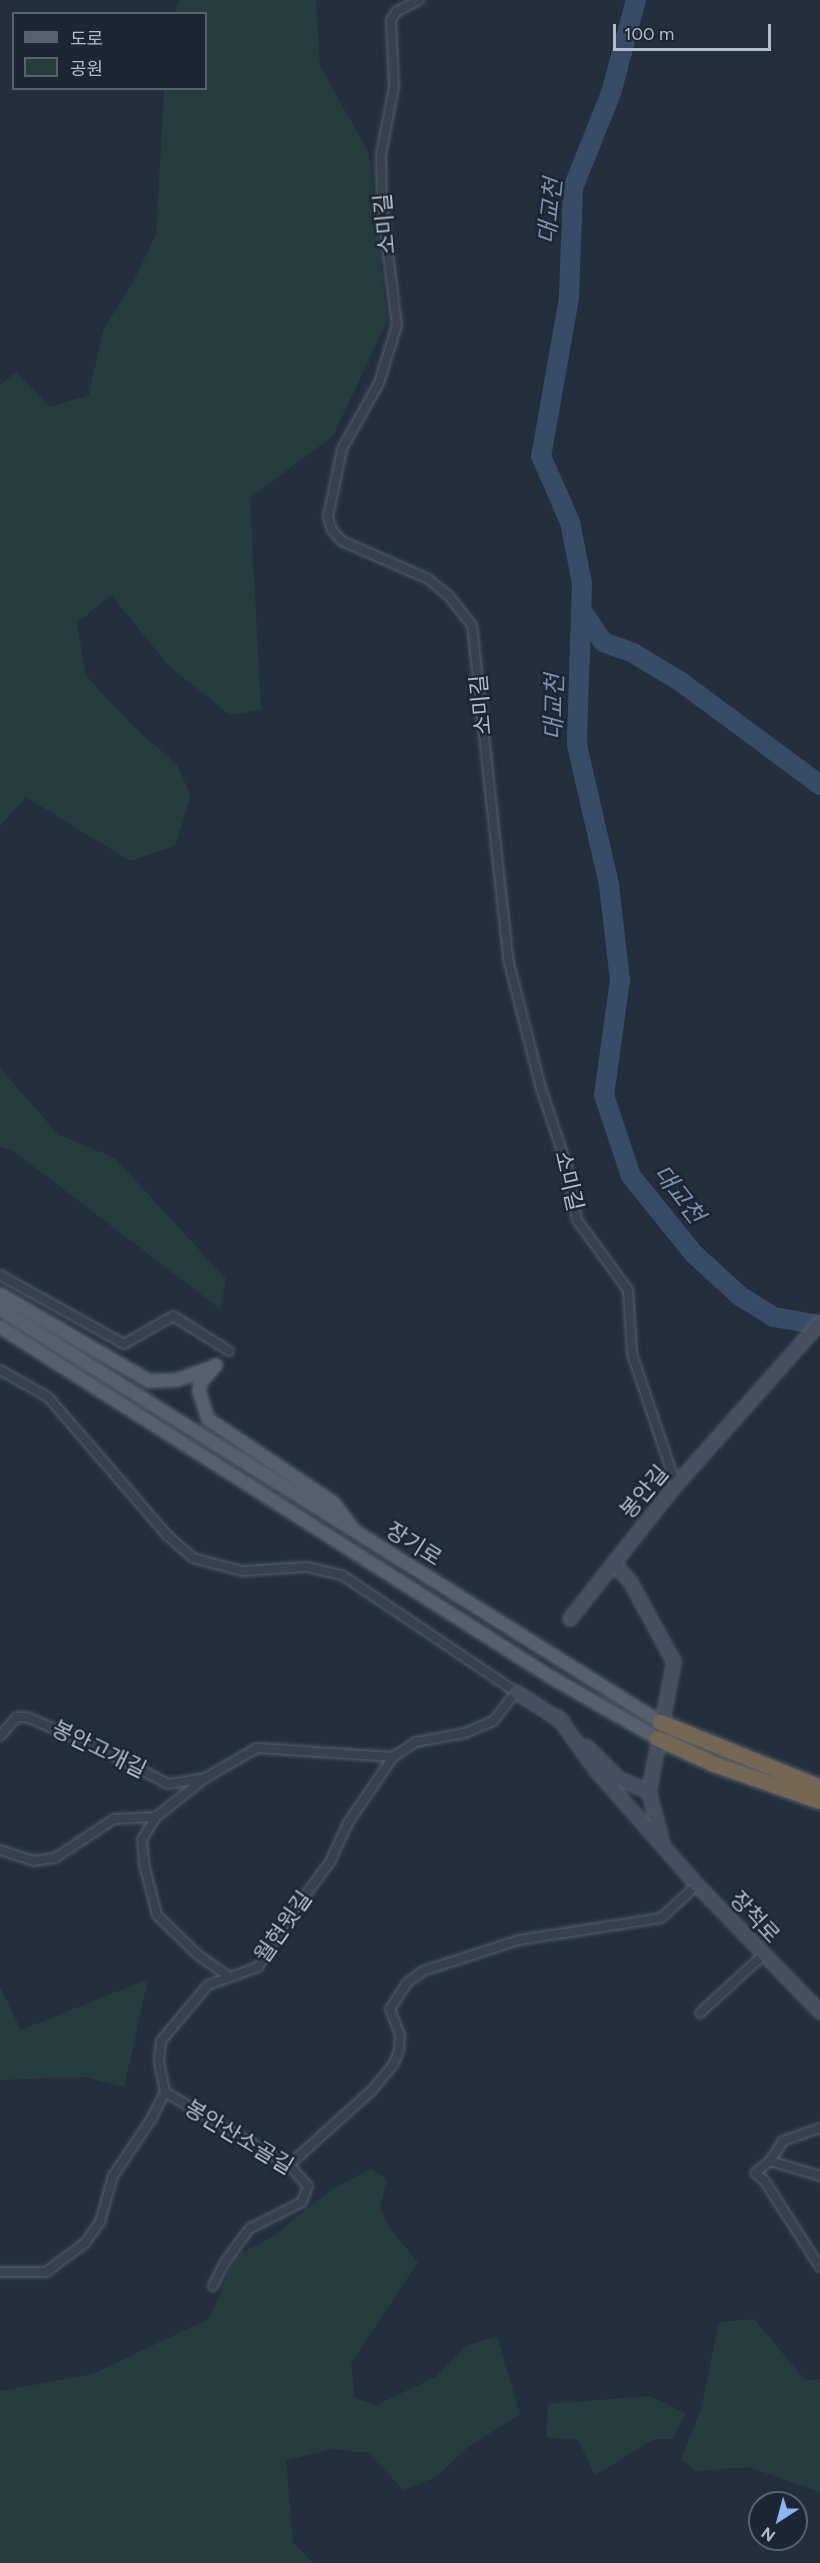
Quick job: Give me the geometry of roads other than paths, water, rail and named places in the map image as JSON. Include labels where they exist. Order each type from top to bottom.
[{"type":"highway","name":"장기로","points":[[660,1722],[820,1786]]},
{"type":"highway","name":"장기로","points":[[657,1738],[714,1764],[820,1801]]},
{"type":"main road","points":[[0,1294],[149,1381],[177,1380],[216,1365],[201,1382],[199,1391],[208,1419],[334,1503],[355,1533]]},
{"type":"main road","name":"장기로","points":[[0,1309],[660,1722]]},
{"type":"main road","name":"장기로","points":[[0,1327],[540,1670],[657,1738]]},
{"type":"street","name":"소미길","points":[[419,0],[397,12],[391,20],[394,87],[381,155],[382,205],[397,325],[379,382],[342,449],[328,517],[332,530],[342,540],[428,579],[449,596],[472,625],[508,959],[540,1085],[568,1169],[577,1220],[628,1290],[632,1354],[676,1485]]},
{"type":"street","points":[[0,1275],[124,1344],[173,1316],[229,1351]]},
{"type":"street","name":"봉안길","points":[[570,1619],[676,1485],[820,1323]]},
{"type":"street","points":[[0,1370],[48,1397],[168,1536],[193,1557],[242,1570],[307,1567],[342,1575],[558,1718],[616,1776],[649,1792]]},
{"type":"street","points":[[614,1563],[630,1581],[675,1662],[660,1722],[649,1792],[663,1845]]},
{"type":"street","name":"월현윗길","points":[[165,2092],[159,2061],[161,2041],[208,1985],[258,1967],[286,1921],[330,1862],[348,1823],[393,1757],[416,1742],[465,1733],[493,1721],[516,1692]]},
{"type":"street","name":"봉안고개길","points":[[0,1736],[17,1717],[27,1717],[168,1784],[205,1778]]},
{"type":"street","name":"장척로","points":[[558,1718],[596,1770],[697,1886],[762,1956],[820,2012]]},
{"type":"street","name":"봉안고개길","points":[[156,1817],[205,1778],[256,1748],[393,1757]]},
{"type":"street","points":[[156,1817],[142,1839],[144,1864],[157,1915],[198,1954],[229,1977]]},
{"type":"street","points":[[0,1850],[33,1861],[55,1858],[114,1819],[156,1817]]},
{"type":"street","points":[[289,2165],[372,2090],[393,2065],[399,2051],[400,2035],[390,2009],[407,1983],[423,1971],[519,1940],[662,1918],[697,1886]]},
{"type":"street","points":[[700,2013],[762,1956]]},
{"type":"street","points":[[0,2272],[46,2272],[85,2243],[100,2222],[113,2176],[152,2118],[165,2092]]},
{"type":"street","name":"봉안산소골길","points":[[165,2092],[289,2165],[308,2186],[302,2202],[249,2229],[225,2262],[213,2286]]},
{"type":"street","points":[[820,2128],[783,2141],[770,2161],[755,2173],[764,2180],[820,2267]]},
{"type":"street","points":[[770,2161],[820,2176]]},
{"type":"waterway","name":"대교천","points":[[636,0],[611,93],[573,188],[569,298],[541,456],[570,522],[582,583],[577,745],[609,885],[620,980],[604,1095],[631,1176],[694,1254],[740,1296],[774,1317],[820,1325]]},
{"type":"waterway","points":[[581,610],[603,642],[633,653],[681,682],[820,785]]}]
